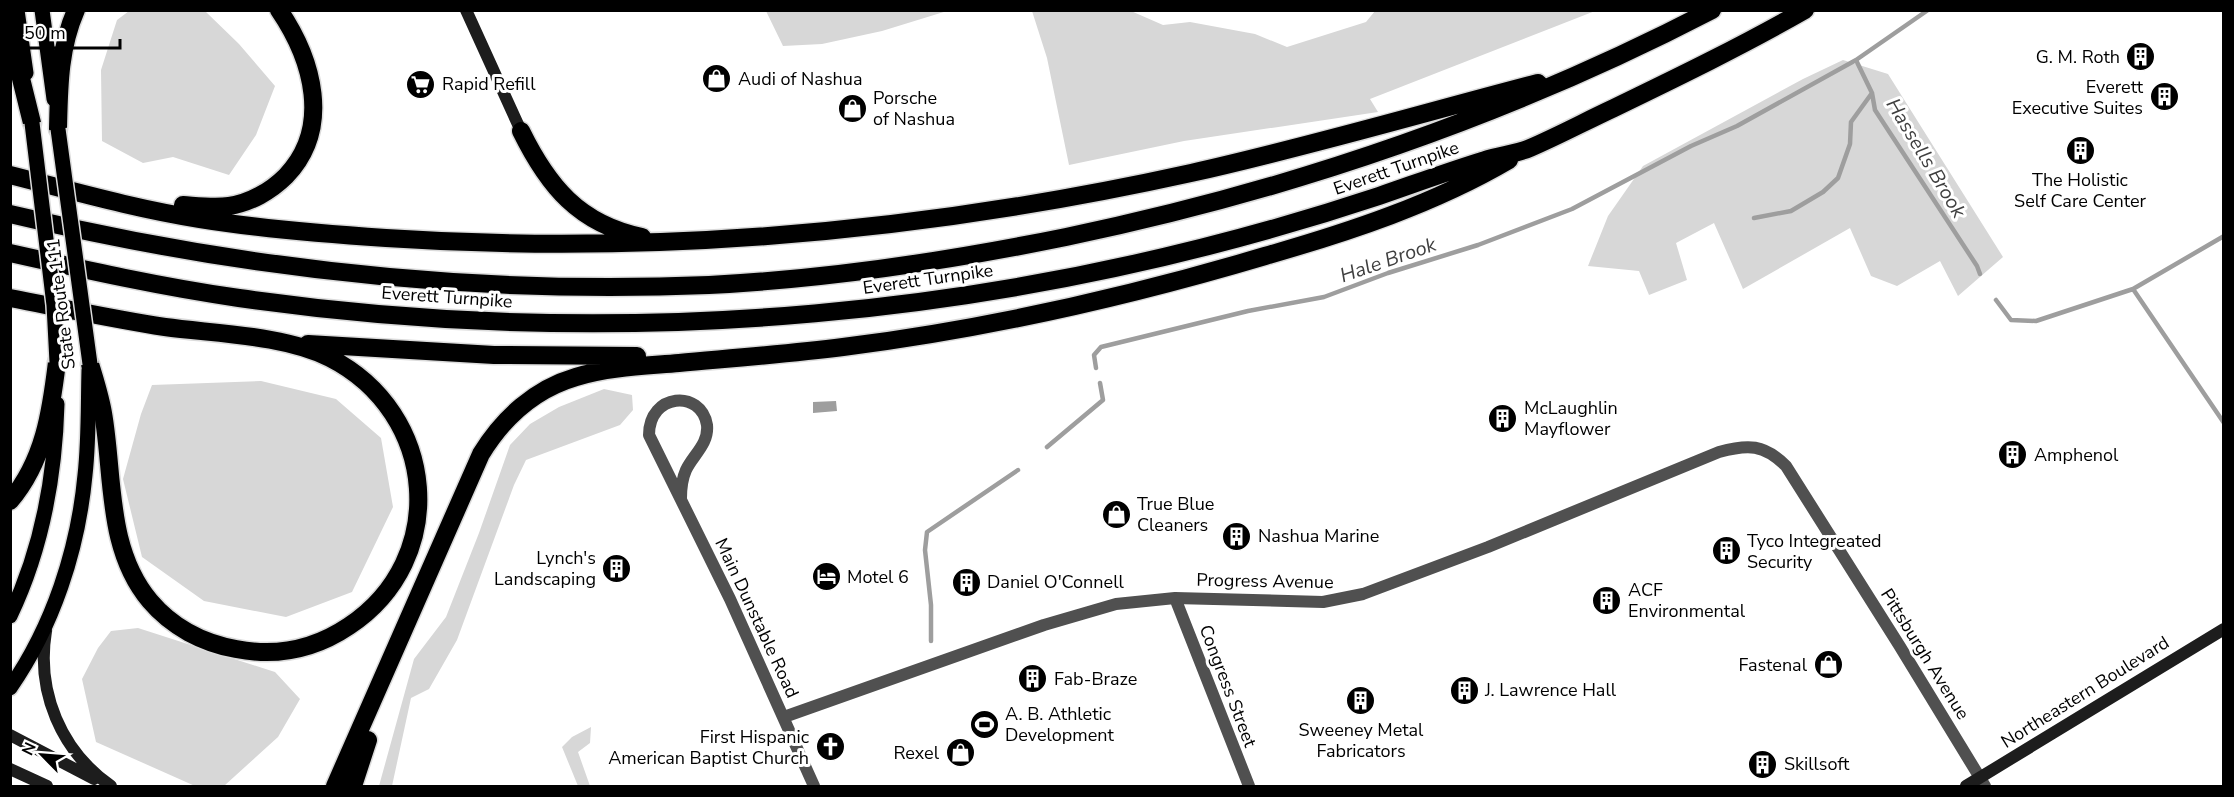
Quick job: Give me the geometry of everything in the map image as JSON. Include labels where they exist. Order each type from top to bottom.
[{"type":"highway","points":[[58,129],[60,69],[68,30],[76,10]]},
{"type":"highway","points":[[100,197],[207,207],[228,206],[243,203],[263,193],[289,173],[309,138],[313,122],[314,98],[308,68],[300,47],[279,10]]},
{"type":"highway","name":"Everett Turnpike","points":[[10,214],[105,236],[205,255],[306,269],[407,279],[508,285],[609,287],[712,285],[812,277],[964,257],[1113,227],[1231,199],[1310,176],[1406,144],[1501,108],[1595,68],[1712,10]]},
{"type":"highway","name":"Everett Turnpike","points":[[10,253],[189,290],[289,304],[390,315],[562,324],[653,324],[745,320],[948,299],[1098,273],[1197,250],[1295,223],[1489,159],[1525,151],[1721,56],[1805,10]]},
{"type":"highway","points":[[10,34],[32,123]]},
{"type":"highway","points":[[10,175],[196,218],[334,234],[505,244],[578,244],[770,236],[956,215],[1116,188],[1251,159],[1595,68]]},
{"type":"highway","points":[[521,131],[542,170],[561,193],[578,208],[597,220],[624,232],[670,241]]},
{"type":"highway","points":[[335,786],[481,454],[499,427],[523,404],[550,387],[578,376],[617,368],[797,352],[889,341],[988,324],[1087,303],[1206,273],[1332,235],[1473,181],[1525,151]]},
{"type":"highway","points":[[10,296],[164,327],[277,342],[514,356],[586,357],[797,352]]},
{"type":"highway","points":[[90,364],[103,411],[121,547],[126,564],[144,594],[173,623],[207,642],[246,651],[285,651],[314,645],[334,635],[363,615],[387,592],[408,555],[417,520],[419,497],[417,474],[407,441],[397,420],[375,392],[348,368],[327,356],[277,342]]},
{"type":"highway","points":[[10,501],[27,480],[40,452],[51,407],[57,362]]},
{"type":"highway","points":[[353,786],[359,762],[455,513]]},
{"type":"main road","name":"State Route 111","points":[[10,616],[36,549],[51,482],[57,415],[54,305],[17,10]]},
{"type":"main road","name":"State Route 111","points":[[10,688],[28,660],[48,620],[64,577],[80,513],[87,455],[90,364],[42,10]]},
{"type":"street","points":[[466,10],[521,131]]},
{"type":"street","name":"Main Dunstable Road","points":[[681,498],[686,470],[702,447],[707,429],[700,411],[684,401],[675,400],[658,409],[649,426],[649,435],[784,717],[814,786]]},
{"type":"street","name":"Pittsburgh Avenue","points":[[1736,447],[1748,446],[1769,452],[1786,466],[1982,782]]},
{"type":"street","name":"Progress Avenue","points":[[784,717],[1081,613],[1125,603],[1175,598],[1323,602],[1363,594],[1488,547],[1736,447]]},
{"type":"street","name":"Congress Street","points":[[1175,598],[1249,786]]},
{"type":"street","points":[[48,620],[44,643],[44,665],[54,715],[64,736],[79,758],[110,786]]},
{"type":"street","name":"Northeastern Boulevard","points":[[1966,786],[1982,782],[2223,629]]},
{"type":"street","points":[[10,735],[110,786]]},
{"type":"street","points":[[10,769],[47,786]]},
{"type":"shaded area","points":[[129,11],[205,11],[239,44],[275,86],[256,135],[229,175],[173,157],[143,163],[102,141],[101,70],[117,20]]},
{"type":"shaded area","points":[[766,11],[947,11],[882,31],[822,44],[783,46]]},
{"type":"shaded area","points":[[1032,11],[1131,11],[1163,25],[1190,22],[1255,34],[1287,47],[1366,22],[1375,11],[1595,11],[1370,99],[1378,112],[1184,141],[1069,165],[1047,58]]},
{"type":"shaded area","points":[[1843,60],[1888,74],[2003,257],[1958,296],[1940,261],[1897,286],[1871,276],[1850,228],[1743,289],[1714,223],[1676,243],[1687,280],[1649,295],[1639,271],[1588,266],[1608,216],[1643,166],[1803,79]]},
{"type":"shaded area","points":[[261,381],[336,399],[381,438],[393,507],[352,592],[286,617],[204,601],[142,557],[123,479],[141,414],[152,385]]},
{"type":"shaded area","points":[[604,389],[632,395],[633,410],[620,425],[526,460],[514,485],[457,640],[429,689],[411,698],[392,786],[379,786],[414,659],[446,617],[510,445],[530,424],[559,407]]},
{"type":"shaded area","points":[[836,401],[837,411],[813,413],[813,402]]},
{"type":"shaded area","points":[[138,628],[275,672],[300,699],[278,737],[224,786],[195,786],[96,742],[82,679],[98,648],[111,631]]},
{"type":"shaded area","points":[[591,727],[590,743],[578,752],[590,786],[578,786],[562,747],[572,737]]},
{"type":"waterway","points":[[1856,60],[1928,10]]},
{"type":"waterway","name":"Hale Brook","points":[[1096,368],[1094,355],[1101,347],[1248,311],[1324,297],[1388,273],[1478,245],[1572,209],[1691,146],[1737,126],[1856,60],[1872,93],[1875,110],[1980,274]]},
{"type":"waterway","points":[[1754,218],[1791,211],[1823,192],[1838,178],[1850,144],[1851,122],[1872,93]]},
{"type":"waterway","name":"Hassells Brook","points":[[1996,300],[2011,320],[2036,321],[2133,289],[2224,236]]},
{"type":"waterway","points":[[2133,289],[2224,423]]},
{"type":"waterway","name":"Hale Brook","points":[[1047,447],[1103,400],[1100,383]]},
{"type":"waterway","name":"Hale Brook","points":[[931,641],[931,605],[925,550],[927,532],[1018,470]]},
{"type":"place","name":"G. M. Roth","points":[[2141,57]]},
{"type":"place","name":"Audi of Nashua","points":[[717,79]]},
{"type":"place","name":"Rapid Refill","points":[[421,84]]},
{"type":"place","name":"Everett Executive Suites","points":[[2164,97]]},
{"type":"place","name":"Porsche of Nashua","points":[[852,108]]},
{"type":"place","name":"The Holistic Self Care Center","points":[[2080,151]]},
{"type":"place","name":"McLaughlin Mayflower","points":[[1503,418]]},
{"type":"place","name":"Amphenol","points":[[2013,455]]},
{"type":"place","name":"True Blue Cleaners","points":[[1116,514]]},
{"type":"place","name":"Nashua Marine","points":[[1237,536]]},
{"type":"place","name":"Tyco Integreated Security","points":[[1726,551]]},
{"type":"place","name":"Lynch's Landscaping","points":[[617,568]]},
{"type":"place","name":"Motel 6","points":[[826,577]]},
{"type":"place","name":"Daniel O'Connell","points":[[966,582]]},
{"type":"place","name":"ACF Environmental","points":[[1607,600]]},
{"type":"place","name":"Fastenal","points":[[1828,665]]},
{"type":"place","name":"Fab-Braze","points":[[1033,679]]},
{"type":"place","name":"J. Lawrence Hall","points":[[1464,690]]},
{"type":"place","name":"Sweeney Metal Fabricators","points":[[1361,701]]},
{"type":"place","name":"A. B. Athletic Development","points":[[984,724]]},
{"type":"place","name":"First Hispanic American Baptist Church","points":[[830,747]]},
{"type":"place","name":"Rexel","points":[[960,753]]},
{"type":"place","name":"Skillsoft","points":[[1763,764]]}]
